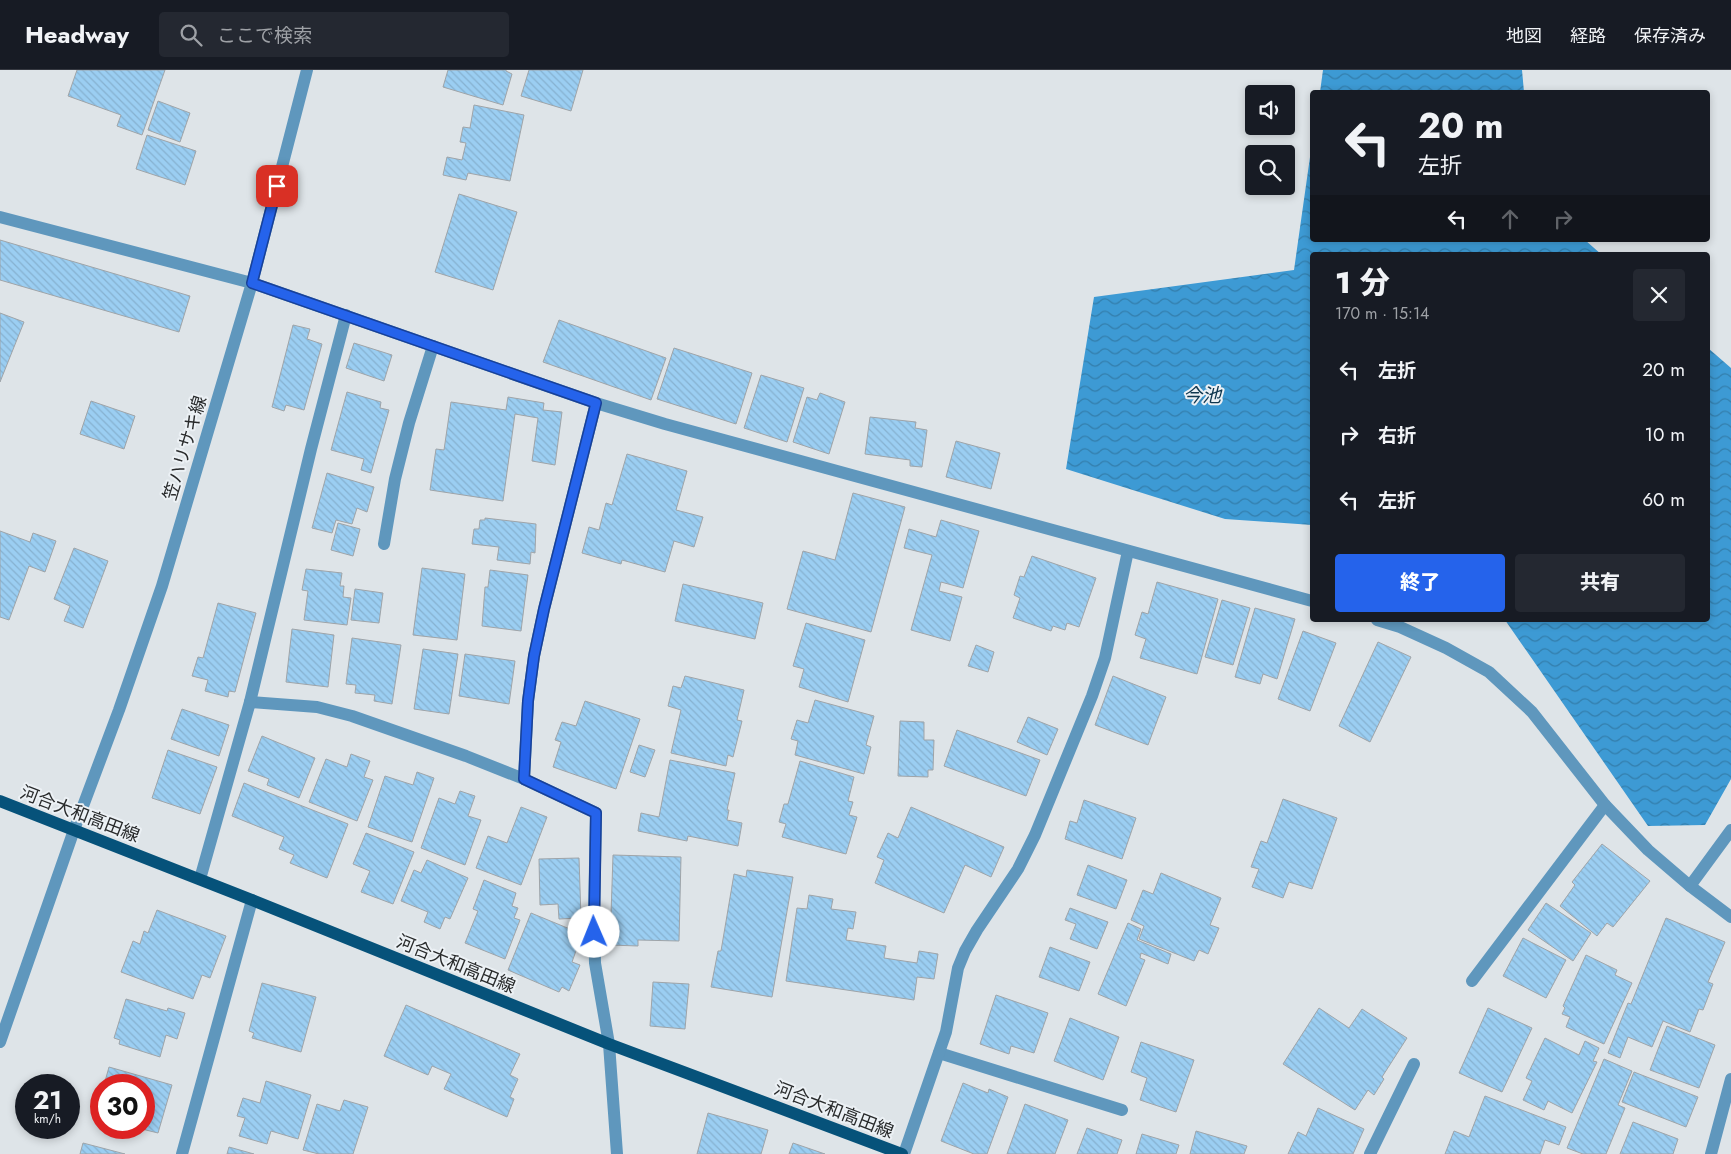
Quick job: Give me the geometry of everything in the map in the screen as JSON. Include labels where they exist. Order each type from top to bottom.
[{"type":"main road","name":"河合大和高田線","points":[[0,802],[200,879],[608,1044],[903,1154]]},
{"type":"street","name":"笠ハリサキ線","points":[[0,1042],[162,586],[252,283],[307,70]]},
{"type":"street","points":[[0,217],[252,283],[596,403],[684,429],[1310,600]]},
{"type":"street","points":[[200,879],[250,702],[346,315]]},
{"type":"street","points":[[384,544],[395,479],[409,423],[433,346]]},
{"type":"street","points":[[524,779],[528,701],[534,656],[596,403]]},
{"type":"street","points":[[903,1154],[946,1032],[958,968],[965,951],[1018,869],[1035,835],[1092,696],[1105,658],[1128,551]]},
{"type":"street","points":[[1384,622],[1400,627],[1446,648],[1489,672],[1532,712],[1605,805],[1648,850],[1690,886],[1731,917]]},
{"type":"street","points":[[250,702],[317,707],[352,716],[466,756],[524,779],[596,813],[595,963],[608,1044],[617,1154]]},
{"type":"street","points":[[1472,980],[1605,805]]},
{"type":"street","points":[[1690,886],[1731,830]]},
{"type":"street","points":[[182,1154],[252,900]]},
{"type":"street","points":[[939,1053],[1122,1110]]},
{"type":"street","points":[[1370,1154],[1414,1064]]},
{"type":"street","points":[[1711,1154],[1731,1079]]},
{"type":"water","points":[[1323,70],[1522,70],[1524,90],[1320,90]]},
{"type":"water","name":"今池","points":[[1310,157],[1310,242],[1587,242],[1599,252],[1310,252],[1310,525],[1225,519],[1066,469],[1094,297],[1294,270]]},
{"type":"water","points":[[1710,350],[1731,368],[1731,779],[1705,825],[1648,826],[1506,622],[1710,622]]},
{"type":"building","points":[[77,70],[165,70],[142,135],[117,126],[121,115],[68,96]]},
{"type":"building","points":[[448,70],[506,70],[512,74],[503,105],[443,87]]},
{"type":"building","points":[[529,70],[583,70],[571,111],[521,96]]},
{"type":"building","points":[[158,101],[190,113],[180,142],[148,130]]},
{"type":"building","points":[[474,105],[524,115],[510,181],[468,173],[466,180],[443,175],[447,157],[462,160],[466,143],[460,142],[463,127],[470,128]]},
{"type":"building","points":[[147,135],[196,151],[185,185],[136,169]]},
{"type":"building","points":[[459,194],[517,212],[493,290],[435,272]]},
{"type":"building","points":[[0,240],[190,296],[179,332],[0,280]]},
{"type":"building","points":[[0,313],[24,322],[0,382]]},
{"type":"building","points":[[559,320],[666,358],[651,400],[543,362]]},
{"type":"building","points":[[293,325],[310,329],[307,339],[322,344],[304,410],[286,405],[284,411],[272,407]]},
{"type":"building","points":[[354,343],[392,355],[384,381],[346,368]]},
{"type":"building","points":[[674,348],[752,373],[736,424],[657,399]]},
{"type":"building","points":[[761,375],[804,388],[787,442],[744,428]]},
{"type":"building","points":[[347,392],[381,402],[380,408],[389,410],[371,473],[361,470],[364,459],[331,450]]},
{"type":"building","points":[[820,393],[845,402],[829,454],[793,442],[807,397],[817,400]]},
{"type":"building","points":[[508,397],[544,403],[543,410],[562,412],[555,465],[532,461],[538,418],[515,414],[503,501],[430,490],[436,449],[444,450],[451,402],[506,410]]},
{"type":"building","points":[[91,401],[135,416],[124,449],[80,434]]},
{"type":"building","points":[[870,417],[916,422],[915,428],[927,430],[922,467],[910,466],[910,460],[865,454]]},
{"type":"building","points":[[956,441],[1000,453],[991,489],[946,477]]},
{"type":"building","points":[[627,454],[687,471],[676,510],[703,517],[694,547],[674,541],[665,572],[622,560],[621,564],[582,553],[589,527],[599,530],[606,503],[612,505]]},
{"type":"building","points":[[327,473],[374,487],[367,512],[357,508],[352,524],[336,520],[332,533],[312,528]]},
{"type":"building","points":[[853,493],[905,507],[871,632],[787,609],[803,551],[835,560]]},
{"type":"building","points":[[485,518],[536,524],[535,553],[531,552],[530,564],[497,560],[499,547],[472,544],[474,529],[479,529],[480,520],[485,520]]},
{"type":"building","points":[[941,520],[979,531],[963,588],[941,582],[939,591],[962,597],[950,641],[911,630],[932,555],[904,548],[909,529],[936,537]]},
{"type":"building","points":[[338,523],[360,529],[353,556],[331,550]]},
{"type":"building","points":[[0,531],[30,542],[33,533],[56,541],[45,572],[29,566],[9,620],[0,617]]},
{"type":"building","points":[[74,548],[108,561],[83,628],[64,621],[70,606],[54,599]]},
{"type":"building","points":[[1032,556],[1096,578],[1079,627],[1067,623],[1065,630],[1053,626],[1051,631],[1013,618],[1020,598],[1014,595],[1020,576],[1024,577]]},
{"type":"building","points":[[422,568],[465,574],[457,640],[413,635]]},
{"type":"building","points":[[306,569],[342,573],[340,586],[344,586],[343,597],[351,598],[347,625],[304,620],[308,591],[302,590]]},
{"type":"building","points":[[490,570],[528,575],[521,631],[482,626],[485,587],[488,587]]},
{"type":"building","points":[[1157,582],[1218,599],[1197,674],[1140,658],[1146,639],[1135,635],[1142,612],[1148,614]]},
{"type":"building","points":[[683,584],[763,603],[755,639],[675,621]]},
{"type":"building","points":[[355,589],[383,593],[379,623],[351,620]]},
{"type":"building","points":[[1222,600],[1250,608],[1233,665],[1205,657]]},
{"type":"building","points":[[218,603],[256,613],[235,692],[229,691],[228,697],[205,691],[208,680],[192,676],[198,657],[203,658]]},
{"type":"building","points":[[1255,608],[1295,619],[1277,679],[1263,674],[1260,684],[1235,677]]},
{"type":"building","points":[[806,623],[865,640],[848,702],[799,687],[804,669],[793,666]]},
{"type":"building","points":[[292,629],[334,635],[328,687],[286,682]]},
{"type":"building","points":[[1303,631],[1336,643],[1310,711],[1278,699]]},
{"type":"building","points":[[352,638],[401,645],[392,704],[374,701],[375,695],[355,693],[356,685],[346,684]]},
{"type":"building","points":[[1378,642],[1411,657],[1370,742],[1339,726]]},
{"type":"building","points":[[976,645],[994,652],[988,672],[968,666]]},
{"type":"building","points":[[423,649],[458,654],[449,714],[414,709]]},
{"type":"building","points":[[465,654],[515,661],[509,704],[459,696]]},
{"type":"building","points":[[685,676],[744,690],[737,720],[742,721],[733,757],[728,755],[726,766],[671,753],[681,710],[668,706],[673,686],[681,688]]},
{"type":"building","points":[[1113,676],[1166,697],[1148,745],[1095,725]]},
{"type":"building","points":[[815,700],[874,716],[866,745],[871,747],[864,774],[795,755],[798,741],[791,739],[797,720],[808,723]]},
{"type":"building","points":[[585,701],[640,719],[616,789],[553,767],[561,742],[555,740],[562,722],[576,726]]},
{"type":"building","points":[[182,709],[229,725],[219,756],[171,739]]},
{"type":"building","points":[[1028,717],[1058,729],[1047,755],[1017,742]]},
{"type":"building","points":[[900,721],[924,722],[924,740],[934,740],[933,770],[928,770],[928,777],[898,776]]},
{"type":"building","points":[[957,730],[1040,760],[1026,796],[944,766]]},
{"type":"building","points":[[262,736],[315,758],[299,798],[267,785],[269,779],[248,771]]},
{"type":"building","points":[[639,745],[655,750],[645,777],[630,772]]},
{"type":"building","points":[[168,750],[217,767],[200,814],[152,798]]},
{"type":"building","points":[[351,754],[370,761],[364,777],[373,780],[357,821],[309,802],[326,759],[347,767]]},
{"type":"building","points":[[670,760],[735,773],[727,810],[729,810],[727,820],[742,823],[738,846],[688,836],[687,841],[638,831],[641,813],[659,817]]},
{"type":"building","points":[[800,761],[854,777],[848,801],[853,802],[849,815],[857,817],[846,854],[782,837],[786,824],[779,822],[784,804],[788,804]]},
{"type":"building","points":[[417,772],[434,778],[412,842],[368,827],[385,776],[413,785]]},
{"type":"building","points":[[244,783],[348,824],[327,878],[290,863],[294,855],[279,849],[284,837],[232,816]]},
{"type":"building","points":[[460,791],[475,796],[468,816],[481,820],[465,865],[421,848],[439,798],[455,804]]},
{"type":"building","points":[[1283,799],[1337,818],[1312,889],[1289,882],[1283,898],[1252,887],[1259,869],[1251,867],[1261,841],[1267,843]]},
{"type":"building","points":[[1084,800],[1136,818],[1122,859],[1065,839],[1070,821],[1077,823]]},
{"type":"building","points":[[521,807],[547,817],[521,885],[476,868],[488,836],[507,843]]},
{"type":"building","points":[[911,807],[1004,847],[991,877],[965,865],[944,913],[875,883],[884,860],[877,857],[888,833],[898,838]]},
{"type":"building","points":[[366,833],[414,852],[393,904],[361,892],[370,871],[353,864]]},
{"type":"building","points":[[1602,844],[1650,881],[1613,927],[1607,923],[1597,936],[1560,906],[1575,885],[1572,882]]},
{"type":"building","points":[[613,855],[681,857],[679,941],[638,940],[638,946],[610,945]]},
{"type":"building","points":[[579,858],[581,918],[559,919],[558,904],[540,905],[539,859]]},
{"type":"building","points":[[427,860],[468,878],[450,919],[445,917],[440,929],[424,922],[428,912],[401,901],[414,870],[421,873]]},
{"type":"building","points":[[1088,865],[1127,880],[1116,909],[1077,895]]},
{"type":"building","points":[[747,870],[793,877],[772,997],[711,987],[718,951],[721,951],[734,874],[746,877]]},
{"type":"building","points":[[1161,873],[1221,898],[1210,925],[1219,928],[1208,954],[1199,950],[1194,961],[1139,939],[1144,926],[1131,920],[1143,890],[1153,894]]},
{"type":"building","points":[[484,880],[516,893],[512,906],[518,908],[514,918],[520,920],[505,959],[465,943],[478,911],[473,909]]},
{"type":"building","points":[[809,895],[833,899],[831,909],[856,912],[853,929],[848,928],[846,940],[886,946],[884,958],[917,963],[919,951],[938,954],[934,979],[917,977],[914,1000],[786,981],[797,908],[807,909]]},
{"type":"building","points":[[1546,903],[1591,933],[1573,961],[1528,930]]},
{"type":"building","points":[[1070,908],[1108,922],[1097,949],[1070,939],[1076,924],[1065,920]]},
{"type":"building","points":[[157,910],[226,936],[210,978],[202,975],[193,999],[121,972],[133,941],[140,944],[144,931],[148,933]]},
{"type":"building","points":[[531,913],[582,934],[572,962],[580,965],[569,991],[562,987],[559,992],[508,970]]},
{"type":"building","points":[[1666,918],[1725,942],[1708,982],[1713,984],[1703,1010],[1699,1009],[1690,1032],[1663,1021],[1652,1047],[1628,1037],[1620,1058],[1608,1053],[1628,1003],[1631,1004]]},
{"type":"building","points":[[1128,923],[1141,929],[1137,940],[1171,954],[1168,964],[1141,953],[1140,958],[1145,960],[1126,1006],[1098,994]]},
{"type":"building","points":[[1523,938],[1566,960],[1546,998],[1503,976]]},
{"type":"building","points":[[1050,947],[1090,962],[1079,991],[1039,977]]},
{"type":"building","points":[[1586,955],[1617,970],[1615,975],[1632,983],[1604,1044],[1566,1027],[1570,1017],[1562,1014],[1565,1008],[1563,1006]]},
{"type":"building","points":[[653,982],[689,984],[685,1029],[650,1026]]},
{"type":"building","points":[[262,983],[316,997],[301,1052],[252,1038],[254,1033],[249,1031]]},
{"type":"building","points":[[996,995],[1048,1013],[1034,1053],[1011,1046],[1009,1054],[980,1044]]},
{"type":"building","points":[[126,999],[167,1011],[168,1008],[185,1013],[177,1039],[166,1035],[160,1057],[119,1044],[120,1040],[114,1038]]},
{"type":"building","points":[[406,1005],[520,1054],[510,1075],[518,1079],[510,1097],[514,1099],[507,1117],[444,1089],[451,1074],[432,1066],[428,1075],[384,1056]]},
{"type":"building","points":[[1319,1008],[1349,1028],[1362,1009],[1407,1038],[1382,1077],[1384,1079],[1374,1095],[1368,1090],[1355,1110],[1283,1064]]},
{"type":"building","points":[[1488,1008],[1532,1028],[1502,1092],[1459,1073]]},
{"type":"building","points":[[1070,1018],[1119,1037],[1103,1080],[1054,1061]]},
{"type":"building","points":[[1667,1026],[1715,1045],[1699,1088],[1650,1070]]},
{"type":"building","points":[[1545,1038],[1579,1055],[1585,1041],[1599,1048],[1593,1061],[1597,1062],[1572,1113],[1548,1101],[1544,1110],[1523,1100],[1532,1081],[1526,1078]]},
{"type":"building","points":[[1141,1042],[1194,1060],[1176,1112],[1140,1100],[1147,1078],[1131,1072]]},
{"type":"building","points":[[1604,1059],[1632,1071],[1618,1105],[1625,1108],[1606,1154],[1583,1154],[1567,1148]]},
{"type":"building","points":[[109,1067],[134,1074],[107,1074]]},
{"type":"building","points":[[1634,1072],[1698,1097],[1686,1127],[1622,1102]]},
{"type":"building","points":[[155,1080],[172,1085],[158,1133],[155,1132]]},
{"type":"building","points":[[266,1081],[311,1095],[298,1139],[271,1131],[267,1144],[239,1136],[245,1118],[237,1116],[243,1098],[260,1103]]},
{"type":"building","points":[[963,1083],[988,1093],[989,1089],[1008,1097],[987,1154],[974,1154],[941,1141]]},
{"type":"building","points":[[1485,1096],[1566,1127],[1559,1145],[1545,1140],[1540,1154],[1445,1154],[1454,1131],[1469,1137]]},
{"type":"building","points":[[344,1100],[368,1107],[353,1154],[319,1154],[303,1150],[317,1104],[340,1111]]},
{"type":"building","points":[[1025,1104],[1068,1120],[1055,1154],[1007,1154]]},
{"type":"building","points":[[1318,1108],[1364,1129],[1353,1154],[1288,1154],[1298,1132],[1306,1136]]},
{"type":"building","points":[[708,1113],[768,1130],[761,1154],[697,1154]]},
{"type":"building","points":[[1633,1122],[1678,1139],[1673,1154],[1620,1154]]},
{"type":"building","points":[[1087,1128],[1122,1140],[1117,1154],[1077,1154]]},
{"type":"building","points":[[1196,1131],[1247,1146],[1244,1154],[1190,1154]]},
{"type":"building","points":[[1142,1134],[1179,1145],[1176,1154],[1136,1154]]},
{"type":"building","points":[[83,1143],[125,1154],[80,1154]]},
{"type":"building","points":[[793,1143],[825,1154],[789,1154]]},
{"type":"building","points":[[229,1147],[254,1154],[227,1154]]},
{"type":"route","points":[[277,186],[252,283],[596,403],[534,656],[528,701],[524,779],[596,813],[594,932]]}]
